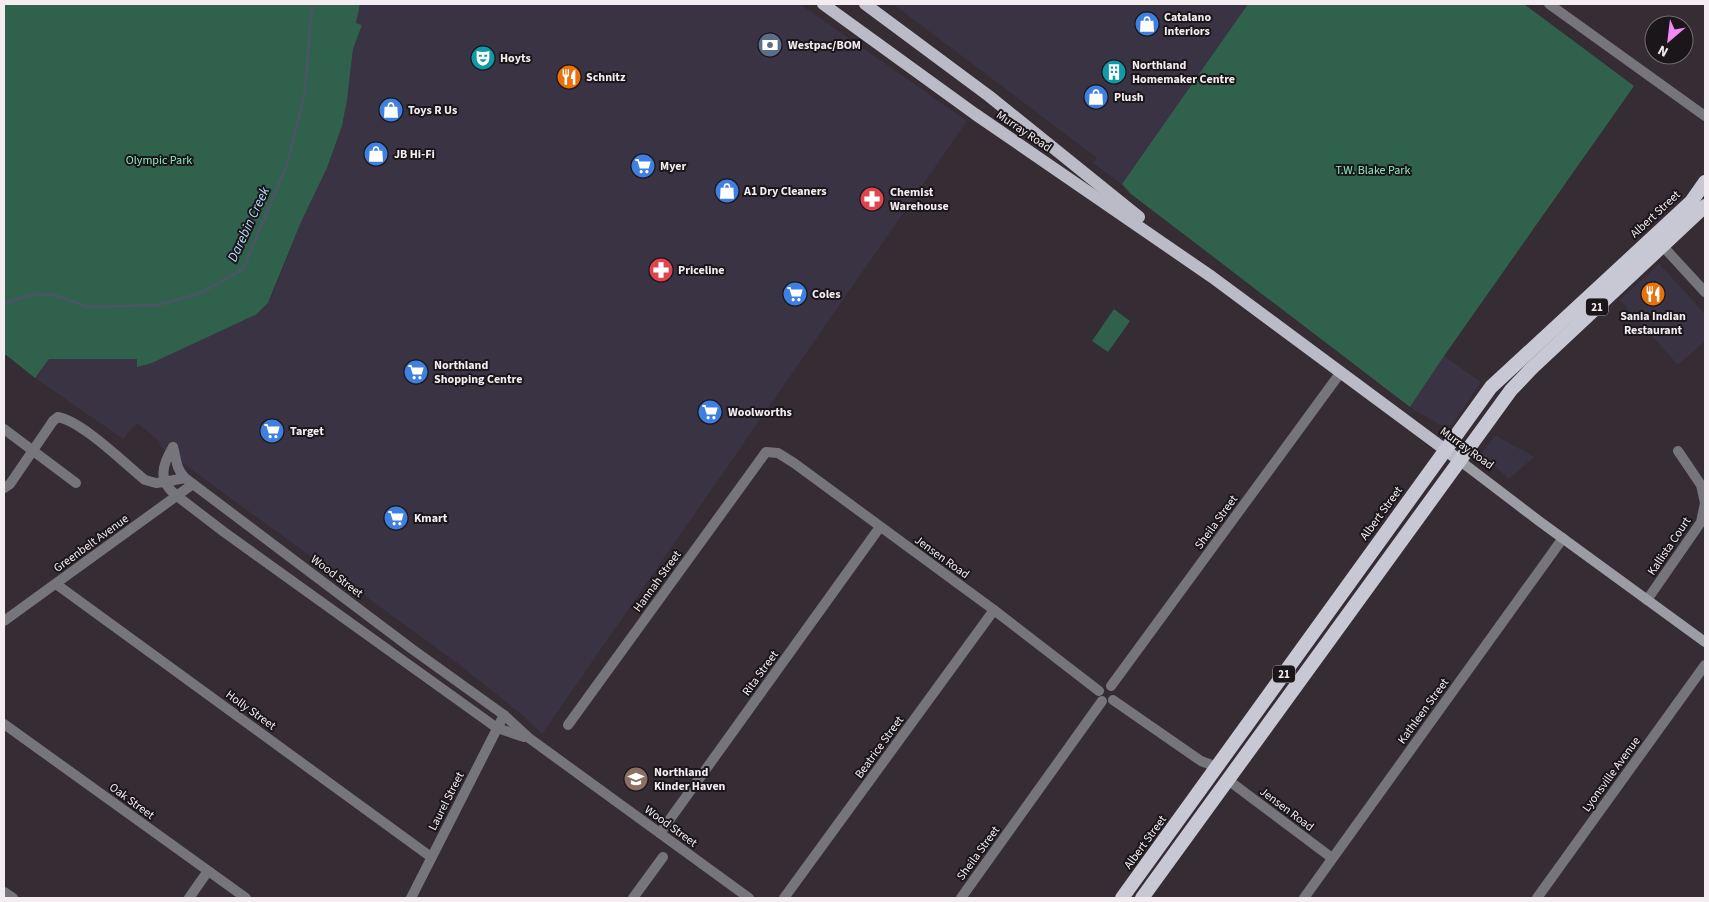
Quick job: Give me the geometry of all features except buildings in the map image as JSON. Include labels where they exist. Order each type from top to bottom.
[{"type":"highway","name":"Albert Street","points":[[1658,242],[1705,182]]},
{"type":"highway","name":"Albert Street","points":[[1122,898],[1491,387],[1527,362],[1658,242],[1705,206]]},
{"type":"highway","name":"Albert Street","points":[[1142,898],[1511,390],[1527,362]]},
{"type":"highway","points":[[1335,602],[1349,612]]},
{"type":"main road","name":"Murray Road","points":[[823,4],[975,114],[1212,277],[1705,642]]},
{"type":"main road","name":"Murray Road","points":[[865,4],[989,96],[1212,277]]},
{"type":"main road","points":[[975,114],[989,96]]},
{"type":"street","points":[[1549,4],[1705,116]]},
{"type":"street","points":[[1658,242],[1705,292]]},
{"type":"street","name":"Sheila Street","points":[[961,898],[1105,697],[1103,686],[1111,686],[1341,372]]},
{"type":"street","points":[[4,488],[10,484],[53,421],[58,417],[65,419],[91,436],[146,480],[156,483],[189,481]]},
{"type":"street","points":[[4,429],[76,483]]},
{"type":"street","name":"Wood Street","points":[[530,738],[497,728],[176,496],[164,482],[164,466],[173,447],[176,467],[189,481],[412,649],[504,715],[530,738],[749,898]]},
{"type":"street","name":"Kallista Court","points":[[1647,600],[1701,522],[1705,502],[1701,485],[1678,451]]},
{"type":"street","name":"Jensen Road","points":[[766,452],[778,453],[994,610],[1105,697],[1201,761],[1217,767]]},
{"type":"street","name":"Hannah Street","points":[[568,725],[766,452]]},
{"type":"street","name":"Greenbelt Avenue","points":[[4,621],[176,496],[189,481]]},
{"type":"street","points":[[224,532],[230,524],[227,510]]},
{"type":"street","name":"Rita Street","points":[[660,832],[880,527]]},
{"type":"street","name":"Kathleen Street","points":[[1304,898],[1563,538]]},
{"type":"street","name":"Holly Street","points":[[56,584],[431,857]]},
{"type":"street","name":"Beatrice Street","points":[[784,898],[994,610]]},
{"type":"street","name":"Lyonsville Avenue","points":[[1537,898],[1705,664]]},
{"type":"street","name":"Laurel Street","points":[[410,898],[504,715]]},
{"type":"street","name":"Oak Street","points":[[4,724],[246,898]]},
{"type":"street","name":"Jensen Road","points":[[1228,780],[1332,858]]},
{"type":"street","points":[[634,898],[663,856]]},
{"type":"street","points":[[189,898],[208,871]]},
{"type":"street","points":[[4,892],[13,898]]},
{"type":"shaded area","name":"Northland Shopping Centre","points":[[360,4],[800,4],[967,121],[542,734],[526,718],[457,663],[162,448],[157,439],[137,423],[123,439],[35,378],[49,359],[138,359],[137,366],[152,363],[257,314],[265,308],[272,296],[301,222],[327,168],[342,126],[353,49],[362,25],[356,23]]},
{"type":"shaded area","points":[[893,4],[1248,4],[1122,184],[1093,163],[1097,158]]},
{"type":"shaded area","points":[[1659,264],[1705,314],[1705,341],[1678,365],[1620,300]]},
{"type":"shaded area","points":[[1444,356],[1481,382],[1452,425],[1440,425],[1410,407]]},
{"type":"shaded area","points":[[1495,435],[1534,457],[1509,479],[1481,454]]},
{"type":"green space","name":"Olympic Park","points":[[4,4],[360,4],[356,23],[362,25],[353,49],[342,126],[327,168],[301,222],[268,303],[257,314],[152,363],[137,367],[137,359],[49,359],[35,378],[4,355]]},
{"type":"green space","name":"T.W. Blake Park","points":[[1248,4],[1524,4],[1634,86],[1410,407],[1131,194],[1122,184]]},
{"type":"green space","points":[[1114,309],[1130,321],[1108,352],[1092,341]]},
{"type":"waterway","name":"Darebin Creek","points":[[4,303],[34,294],[55,295],[88,307],[158,305],[201,293],[243,269],[287,164],[305,92],[312,4]]},
{"type":"place","name":"Catalano Interiors","points":[[1147,24]]},
{"type":"place","name":"Westpac/BOM","points":[[770,45]]},
{"type":"place","name":"Hoyts","points":[[483,58]]},
{"type":"place","name":"Northland Homemaker Centre","points":[[1114,72]]},
{"type":"place","name":"Schnitz","points":[[569,77]]},
{"type":"place","name":"Plush","points":[[1096,97]]},
{"type":"place","name":"Toys R Us","points":[[391,110]]},
{"type":"place","name":"JB Hi-Fi","points":[[376,154]]},
{"type":"place","name":"Myer","points":[[643,166]]},
{"type":"place","name":"A1 Dry Cleaners","points":[[727,191]]},
{"type":"place","name":"Chemist Warehouse","points":[[872,199]]},
{"type":"place","name":"Priceline","points":[[661,270]]},
{"type":"place","name":"Coles","points":[[795,294]]},
{"type":"place","name":"Sania Indian Restaurant","points":[[1653,294]]},
{"type":"place","name":"Northland Shopping Centre","points":[[416,372]]},
{"type":"place","name":"Woolworths","points":[[710,412]]},
{"type":"place","name":"Target","points":[[272,431]]},
{"type":"place","name":"Kmart","points":[[396,518]]},
{"type":"place","name":"Northland Kinder Haven","points":[[636,779]]}]
